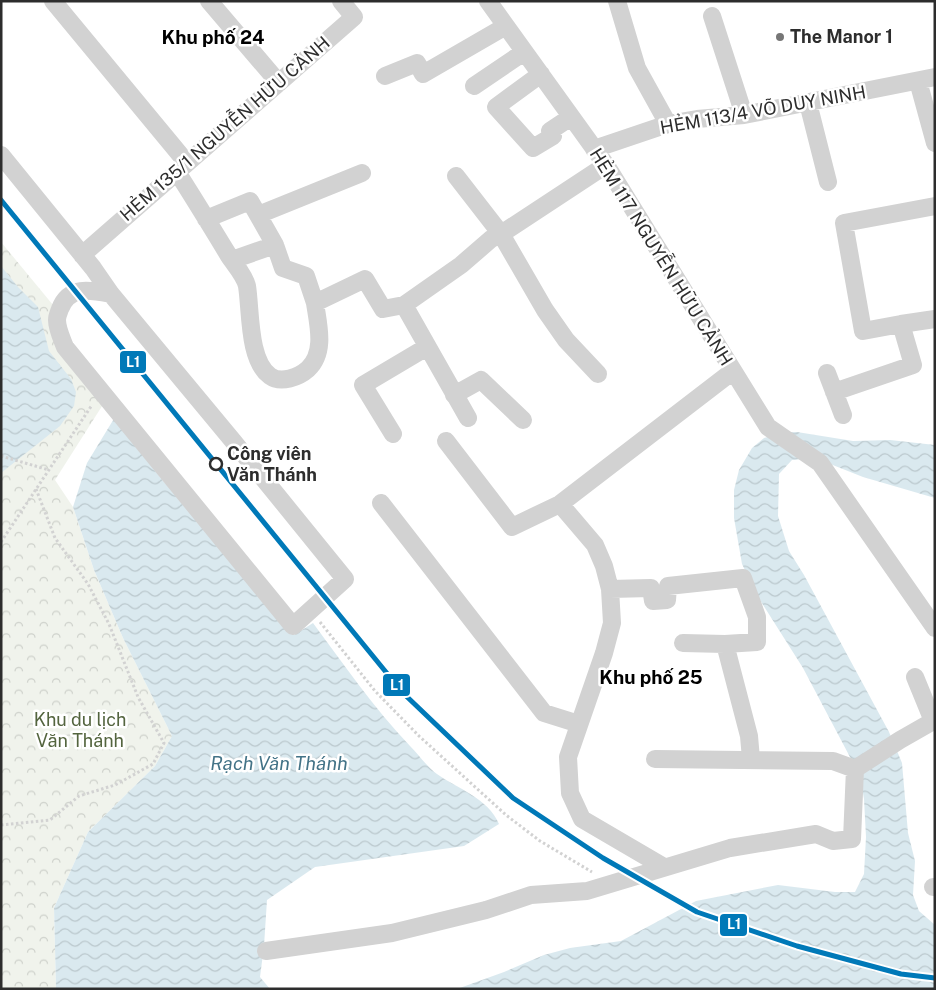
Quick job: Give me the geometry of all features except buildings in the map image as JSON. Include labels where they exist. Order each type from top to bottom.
[{"type":"street","points":[[53,1],[182,167],[206,220],[246,283],[256,356],[268,375],[283,380],[301,374],[314,363],[319,343],[315,304],[306,276],[283,268],[276,245],[250,201],[206,220]]},
{"type":"street","points":[[209,1],[279,83]]},
{"type":"street","name":"HẺM 135/1 NGUYỄN HỮU CẢNH","points":[[82,255],[354,17],[341,1]]},
{"type":"street","name":"HẺM 117 NGUYỄN HỮU CẢNH","points":[[446,440],[512,527],[560,504],[733,371],[606,165],[488,1]]},
{"type":"street","points":[[617,1],[637,68],[668,124]]},
{"type":"street","points":[[712,16],[744,115]]},
{"type":"street","points":[[385,76],[417,63],[423,74],[506,26]]},
{"type":"street","points":[[474,86],[524,52]]},
{"type":"street","points":[[541,74],[496,107],[533,148],[553,136],[550,131],[571,117]]},
{"type":"street","points":[[927,79],[935,143]]},
{"type":"street","name":"HẺM 113/4 VÕ DUY NINH","points":[[594,149],[668,124],[697,119],[744,115],[927,79]]},
{"type":"street","points":[[808,103],[828,182]]},
{"type":"street","points":[[1,155],[111,294],[240,448],[345,579],[293,626],[65,347],[57,319],[63,301],[69,295],[83,291],[111,294]]},
{"type":"street","points":[[315,304],[365,279],[383,309],[404,305],[461,265],[491,239],[606,165]]},
{"type":"street","points":[[258,214],[362,173]]},
{"type":"street","points":[[456,176],[501,234],[545,310],[566,340],[598,374]]},
{"type":"street","points":[[935,206],[844,223],[863,331],[935,319]]},
{"type":"street","points":[[232,260],[276,245]]},
{"type":"street","points":[[404,305],[468,418]]},
{"type":"street","points":[[834,392],[913,365],[901,324]]},
{"type":"street","points":[[393,434],[363,385],[428,347]]},
{"type":"street","points":[[733,371],[768,427],[820,463],[935,628]]},
{"type":"street","points":[[827,373],[843,415]]},
{"type":"street","points":[[454,395],[481,380],[523,420]]},
{"type":"street","points":[[381,503],[544,713],[579,724]]},
{"type":"street","points":[[560,504],[595,545],[604,566],[610,589],[612,623],[604,654],[568,757],[570,793],[582,819],[664,867]]},
{"type":"street","points":[[610,589],[651,588],[653,601],[667,600],[668,586],[743,578],[757,618],[758,642],[725,644],[683,643]]},
{"type":"street","points":[[725,644],[749,736],[751,759]]},
{"type":"street","points":[[855,769],[934,721],[915,676]]},
{"type":"street","points":[[655,759],[833,761],[855,769]]},
{"type":"street","points":[[266,951],[392,933],[486,910],[531,895],[587,891],[730,848],[816,834],[833,841],[852,839],[855,769]]},
{"type":"path","points":[[1,542],[102,392]]},
{"type":"path","points":[[1,456],[49,470]]},
{"type":"path","points":[[1,825],[50,820],[79,796],[116,784],[154,764],[164,743],[138,697],[109,624],[88,584],[55,538],[36,489]]},
{"type":"path","points":[[311,610],[375,691],[419,736],[506,815],[540,841],[611,883]]},
{"type":"green space","name":"Khu du lịch Văn Thánh","points":[[1,242],[53,305],[104,403],[55,480],[73,507],[94,570],[123,638],[172,736],[155,766],[88,832],[54,908],[56,989],[1,989]]},
{"type":"water","points":[[1,266],[38,307],[49,351],[71,379],[76,392],[74,406],[60,426],[1,473]]},
{"type":"water","name":"Rạch Văn Thánh","points":[[115,417],[159,476],[294,635],[313,623],[372,701],[426,764],[437,774],[488,807],[499,824],[464,846],[315,867],[267,900],[260,977],[270,989],[56,989],[54,908],[88,832],[155,766],[172,736],[123,638],[94,570],[73,507],[87,463]]},
{"type":"water","points":[[797,432],[853,441],[890,440],[935,445],[935,498],[863,477],[815,458],[792,460],[779,474],[778,516],[789,551],[804,575],[889,732],[902,763],[908,833],[915,861],[913,895],[919,911],[935,925],[935,989],[457,989],[544,955],[570,948],[621,941],[696,901],[778,885],[835,892],[855,892],[864,874],[866,837],[864,799],[860,776],[803,668],[758,597],[742,564],[734,518],[734,490],[739,470],[752,448],[764,438],[782,433]]},
{"type":"transit line","name":"L1","points":[[1,200],[403,693],[513,798],[603,858],[697,912],[797,946],[901,974],[935,978]]},
{"type":"place","name":"The Manor 1","points":[[780,37]]},
{"type":"place","name":"Công viên Văn Thánh","points":[[216,464]]},
{"type":"district","name":"Khu phố 24","points":[[213,37]]},
{"type":"district","name":"Khu phố 25","points":[[651,677]]}]
